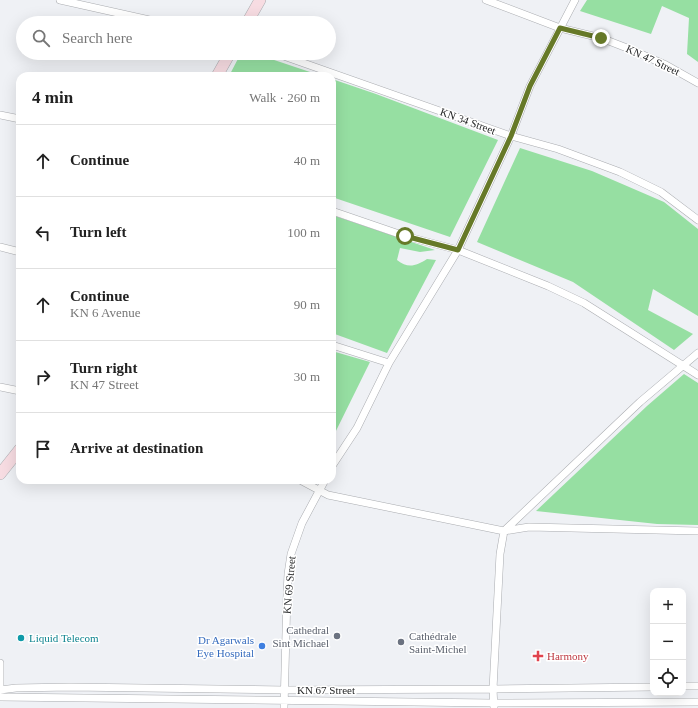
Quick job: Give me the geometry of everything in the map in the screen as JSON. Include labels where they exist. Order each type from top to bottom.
[{"type":"main road","points":[[251,16],[260,0]]},
{"type":"main road","points":[[219,72],[226,60]]},
{"type":"main road","points":[[0,474],[16,454]]},
{"type":"street","points":[[60,0],[132,16]]},
{"type":"street","name":"KN 47 Street","points":[[486,0],[560,28],[601,38],[627,48],[666,65],[698,83]]},
{"type":"street","points":[[336,460],[357,428],[389,363],[458,250],[511,136],[530,86],[575,0]]},
{"type":"street","name":"KN 34 Street","points":[[295,60],[329,72]]},
{"type":"street","name":"KN 34 Street","points":[[336,74],[511,136],[558,149],[620,172],[660,192],[698,220]]},
{"type":"street","points":[[0,115],[16,118]]},
{"type":"street","points":[[336,212],[405,236],[458,250],[548,286],[584,303],[698,375]]},
{"type":"street","points":[[0,247],[16,251]]},
{"type":"street","points":[[336,346],[389,363]]},
{"type":"street","points":[[493,705],[500,554],[504,531],[640,402],[684,366],[698,352]]},
{"type":"street","points":[[0,387],[16,390]]},
{"type":"street","points":[[307,484],[328,495],[504,531],[529,527],[698,531]]},
{"type":"street","name":"KN 69 Street","points":[[284,704],[287,594],[291,554],[310,505],[320,492],[323,484]]},
{"type":"street","points":[[0,663],[0,686]]},
{"type":"street","points":[[686,686],[698,686]]},
{"type":"street","points":[[69,698],[70,687]]},
{"type":"street","name":"KN 67 Street","points":[[0,690],[16,688],[70,687],[285,690],[650,687]]},
{"type":"street","name":"KN 67 Street","points":[[0,698],[69,698],[284,704],[493,705],[698,702]]},
{"type":"green space","points":[[587,0],[698,0],[698,62],[687,54],[689,18],[662,6],[651,34],[580,11]]},
{"type":"green space","points":[[237,60],[274,60],[310,72],[231,72]]},
{"type":"green space","points":[[336,80],[498,140],[450,237],[336,198]]},
{"type":"green space","points":[[520,148],[592,171],[664,202],[698,229],[698,316],[653,289],[648,310],[693,334],[674,350],[573,282],[477,242]]},
{"type":"green space","points":[[336,216],[435,250],[420,252],[400,248],[397,260],[405,265],[416,265],[427,259],[436,260],[387,353],[336,334]]},
{"type":"green space","points":[[336,352],[370,362],[336,431]]},
{"type":"green space","points":[[684,374],[698,383],[698,525],[657,524],[536,511],[647,406]]},
{"type":"place","name":"Cathedral Sint Michael","points":[[337,636]]},
{"type":"place","name":"Liquid Telecom","points":[[21,638]]},
{"type":"place","name":"Cathédrale Saint-Michel","points":[[401,642]]},
{"type":"place","name":"Dr Agarwals Eye Hospital","points":[[262,646]]},
{"type":"place","name":"Harmony","points":[[538,656]]},
{"type":"route","points":[[405,236],[458,250],[511,136],[530,86],[560,28],[601,38]]}]
